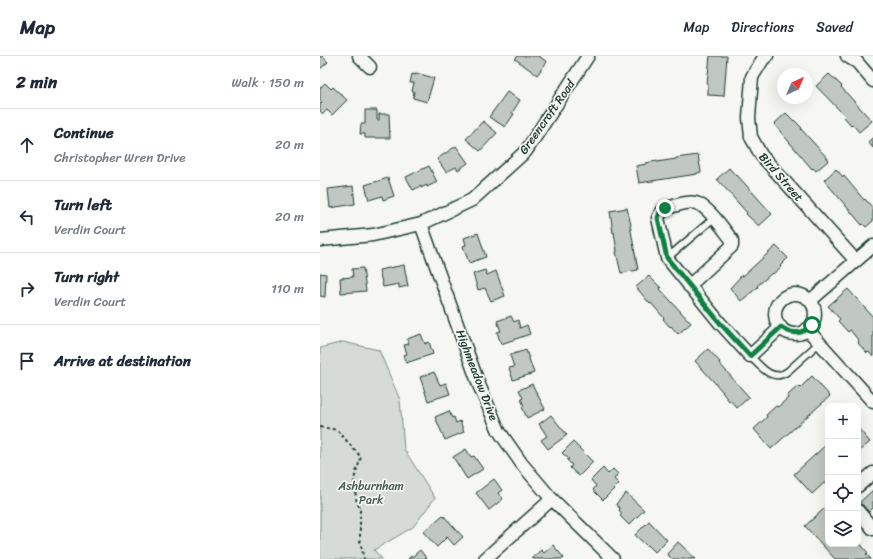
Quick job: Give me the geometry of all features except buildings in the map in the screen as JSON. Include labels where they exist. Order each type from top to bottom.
[{"type":"street","points":[[359,56],[370,67]]},
{"type":"street","name":"Greencroft Road","points":[[320,240],[373,235],[421,224],[472,200],[526,151],[588,56]]},
{"type":"street","name":"Bird Street","points":[[767,56],[763,59],[752,78],[749,118],[751,138],[761,155],[856,261]]},
{"type":"street","points":[[847,56],[857,62],[873,81]]},
{"type":"street","points":[[689,286],[732,246],[732,240],[714,218],[703,206],[695,202],[687,202],[665,208],[660,212],[658,224],[667,258],[689,286],[720,323],[750,356],[781,327]]},
{"type":"street","name":"Highmeadow Drive","points":[[421,224],[491,414],[499,431],[508,446],[552,499],[613,559]]},
{"type":"street","points":[[810,301],[873,246]]},
{"type":"street","points":[[793,294],[806,297],[810,301],[814,306],[815,313],[814,319],[807,329],[802,332],[791,333],[781,327],[777,322],[776,310],[782,299],[793,294]]},
{"type":"street","points":[[807,329],[873,402]]},
{"type":"street","points":[[861,483],[873,473]]},
{"type":"street","points":[[485,559],[552,499]]},
{"type":"street","points":[[861,514],[871,523]]},
{"type":"lane","points":[[667,258],[714,218]]},
{"type":"lane","points":[[750,356],[765,370],[778,376],[783,375],[788,371],[819,343]]},
{"type":"path","points":[[320,427],[337,430],[361,457],[354,479],[356,499],[360,509],[360,541],[364,559]]},
{"type":"green space","name":"Ashburnham Park","points":[[343,342],[379,350],[400,400],[404,449],[435,498],[413,527],[374,550],[382,559],[320,559],[320,348]]},
{"type":"route","points":[[665,208],[660,212],[658,224],[667,258],[720,323],[750,356],[781,327],[785,331],[796,333],[802,332],[812,325]]}]
